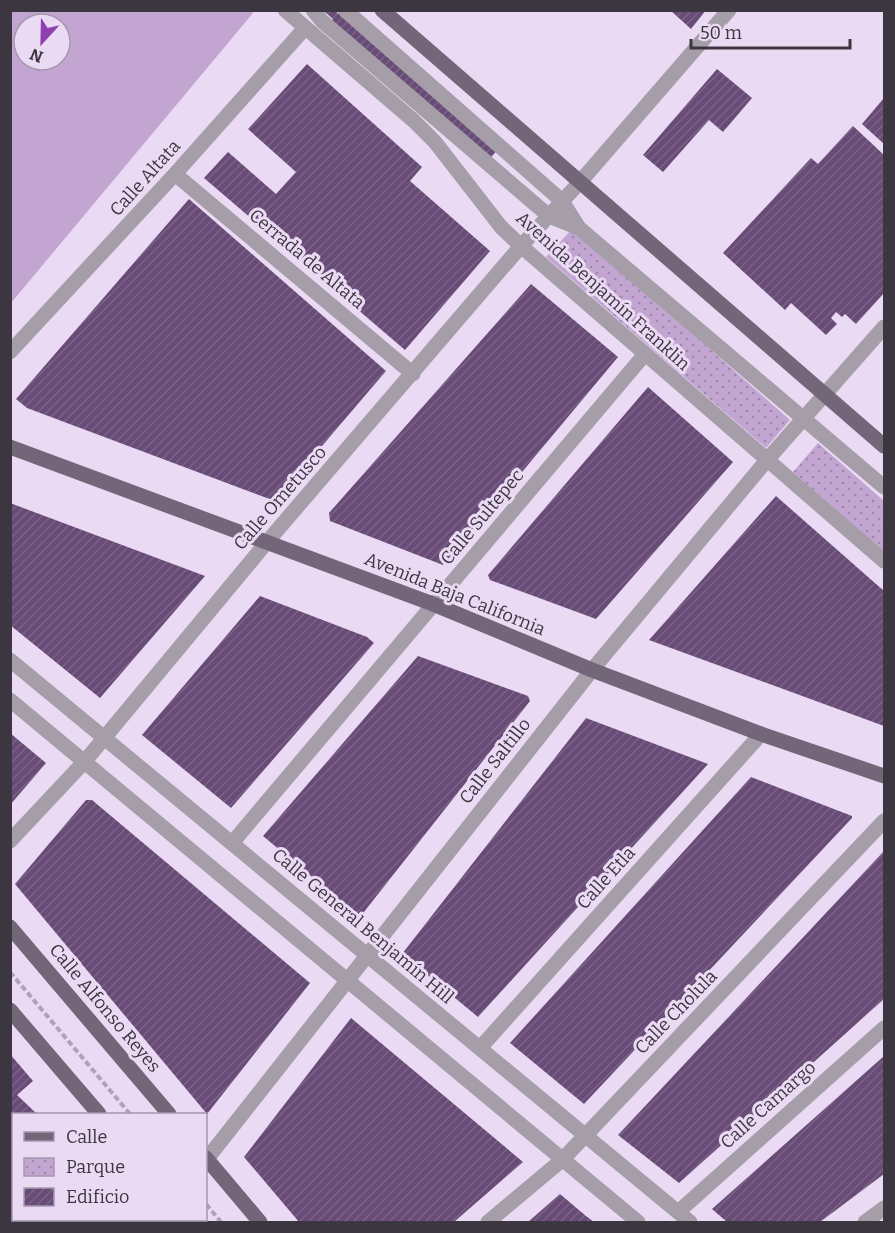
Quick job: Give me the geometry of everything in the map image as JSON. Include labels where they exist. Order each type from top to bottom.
[{"type":"main road","points":[[382,10],[885,447]]},
{"type":"main road","name":"Avenida Baja California","points":[[10,447],[433,604],[592,670],[761,734],[885,776]]},
{"type":"main road","name":"Calle Alfonso Reyes","points":[[10,927],[168,1113]]},
{"type":"main road","points":[[10,1010],[98,1113]]},
{"type":"main road","points":[[207,1160],[260,1222]]},
{"type":"street","name":"Avenida Benjamín Franklin","points":[[285,10],[414,120],[435,142],[501,227],[521,246],[885,561]]},
{"type":"street","points":[[313,10],[322,21],[549,216],[579,228]]},
{"type":"street","points":[[345,10],[562,201],[579,228],[885,487]]},
{"type":"street","name":"Calle Ometusco","points":[[10,841],[85,761],[267,542],[521,246],[580,182],[729,10]]},
{"type":"street","name":"Calle Altata","points":[[10,352],[175,174],[305,28]]},
{"type":"street","name":"Cerrada de Altata","points":[[175,174],[413,374]]},
{"type":"street","name":"Calle Saltillo","points":[[207,1158],[592,670],[767,460],[885,327]]},
{"type":"street","name":"Calle Sultepec","points":[[232,843],[645,354]]},
{"type":"street","name":"Calle General Benjamín Hill","points":[[10,660],[690,1222]]},
{"type":"street","points":[[10,700],[638,1222]]},
{"type":"street","name":"Calle Etla","points":[[480,1048],[761,734]]},
{"type":"street","name":"Calle Cholula","points":[[488,1222],[562,1160],[885,821]]},
{"type":"street","name":"Calle Camargo","points":[[678,1212],[885,1028]]},
{"type":"street","points":[[865,1222],[885,1208]]},
{"type":"path","points":[[10,972],[129,1113]]},
{"type":"path","points":[[207,1205],[221,1222]]},
{"type":"green space","points":[[11,10],[250,10],[253,13],[11,303]]},
{"type":"green space","points":[[573,228],[790,420],[766,448],[546,257]]},
{"type":"green space","points":[[818,443],[884,501],[884,552],[793,472]]},
{"type":"building","points":[[335,10],[338,14],[341,10],[501,146],[487,162],[329,24],[333,19],[325,12]]},
{"type":"building","points":[[670,10],[706,10],[691,29]]},
{"type":"building","points":[[307,64],[422,167],[410,181],[490,251],[405,350],[204,178],[228,152],[276,194],[296,172],[248,129]]},
{"type":"building","points":[[717,69],[752,98],[723,132],[709,120],[663,172],[643,155]]},
{"type":"building","points":[[884,98],[884,144],[862,124]]},
{"type":"building","points":[[853,126],[884,155],[884,293],[856,324],[845,314],[842,317],[836,312],[831,318],[837,324],[826,335],[791,303],[785,310],[723,253],[811,158],[818,164]]},
{"type":"building","points":[[189,199],[386,371],[275,501],[27,408],[16,399]]},
{"type":"building","points":[[531,284],[618,357],[482,520],[443,565],[330,521],[329,513]]},
{"type":"building","points":[[648,387],[733,462],[596,619],[490,580],[488,575]]},
{"type":"building","points":[[776,496],[884,591],[884,726],[649,640]]},
{"type":"building","points":[[10,503],[205,576],[100,698],[10,625]]},
{"type":"building","points":[[260,596],[367,637],[374,643],[231,808],[142,735]]},
{"type":"building","points":[[418,656],[528,696],[530,701],[360,917],[263,836]]},
{"type":"building","points":[[586,718],[708,764],[478,1017],[402,954]]},
{"type":"building","points":[[10,733],[46,763],[10,805]]},
{"type":"building","points":[[751,777],[852,816],[852,818],[584,1104],[510,1043]]},
{"type":"building","points":[[86,800],[92,800],[310,983],[207,1114],[15,884]]},
{"type":"building","points":[[884,851],[884,999],[679,1183],[618,1135]]},
{"type":"building","points":[[351,1018],[523,1162],[454,1222],[299,1222],[244,1157]]},
{"type":"building","points":[[10,1054],[33,1081],[17,1095],[36,1113],[12,1113],[12,1221],[93,1221],[10,1222]]},
{"type":"building","points":[[884,1056],[884,1174],[820,1222],[727,1222],[712,1209]]},
{"type":"building","points":[[560,1194],[586,1216],[594,1222],[528,1222]]}]
